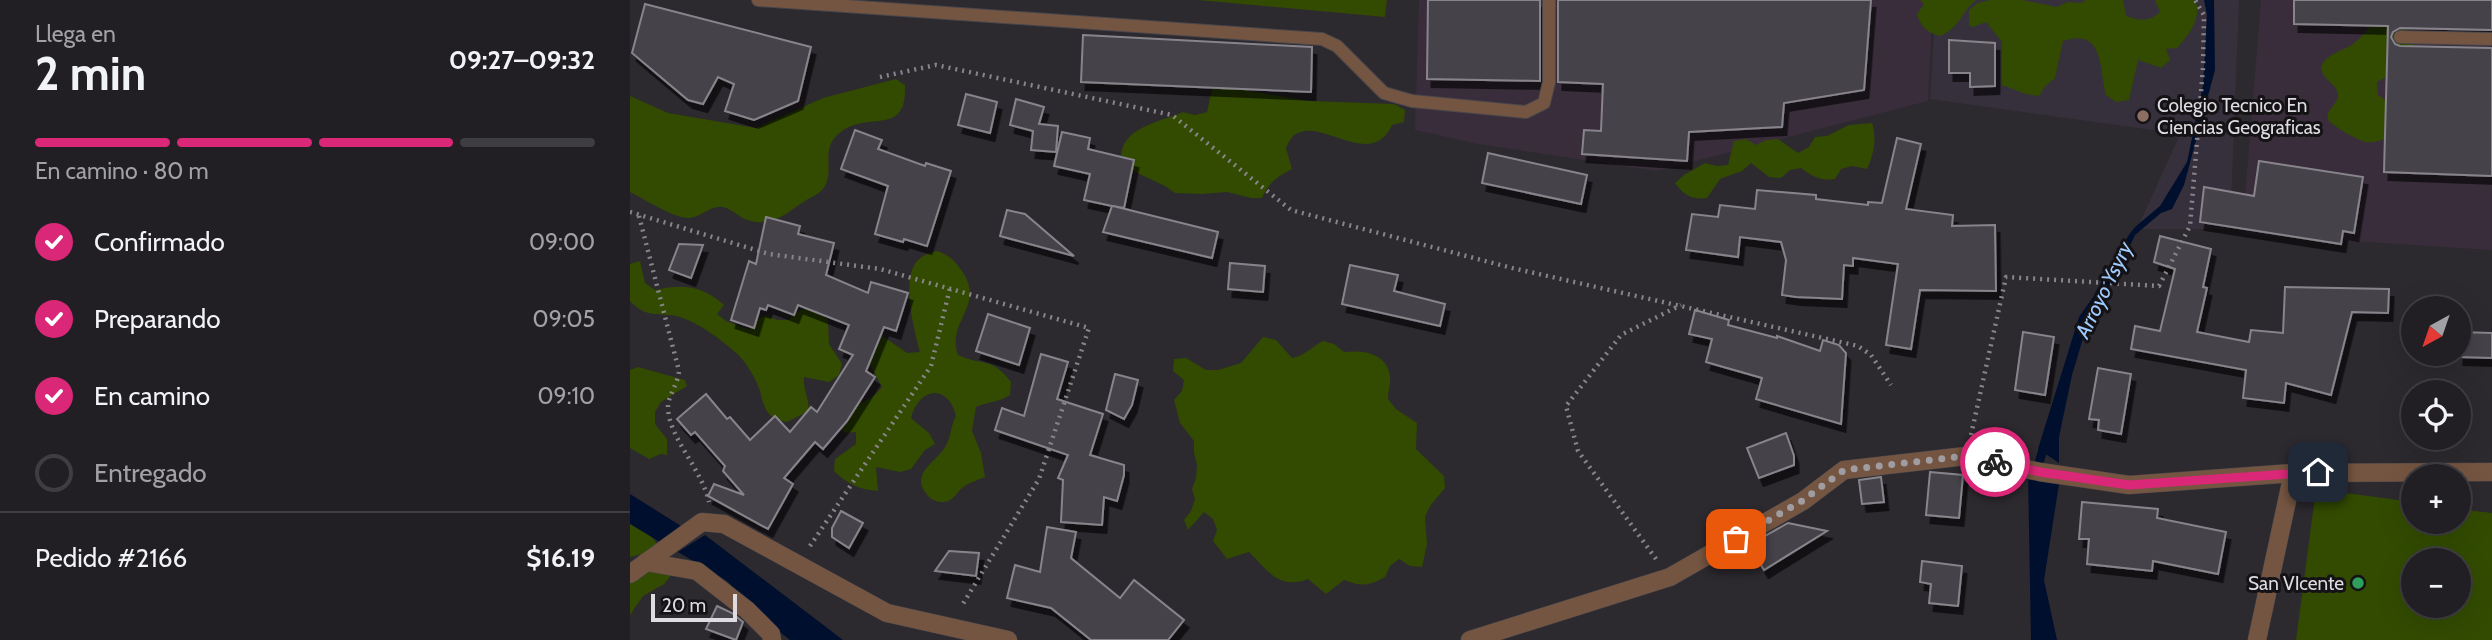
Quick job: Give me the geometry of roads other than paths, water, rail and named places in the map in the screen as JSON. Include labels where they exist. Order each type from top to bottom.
[{"type":"street","points":[[1470,640],[1670,577],[1802,501],[1844,470],[1966,456],[2036,471],[2129,485],[2293,472],[2492,472]]},
{"type":"street","points":[[2257,640],[2293,472]]},
{"type":"street","points":[[630,574],[707,522],[724,524],[887,613],[1009,640]]},
{"type":"street","points":[[653,558],[697,571],[747,610],[771,635],[772,640]]},
{"type":"lane","points":[[758,0],[1322,39],[1337,46],[1384,93],[1412,101],[1526,112],[1544,103],[1549,82],[1549,0]]},
{"type":"lane","points":[[2400,37],[2492,39]]},
{"type":"water","points":[[2204,0],[2214,0],[2215,70],[2184,185],[2172,209],[2161,213],[2135,235],[2119,269],[2113,269],[2128,236],[2160,206],[2187,162],[2203,85],[2207,15]]},
{"type":"water","points":[[2101,286],[2108,287],[2090,315],[2072,375],[2059,437],[2059,463],[2038,449],[2079,317]]},
{"type":"water","points":[[2028,472],[2059,484],[2044,580],[2057,640],[2031,640]]},
{"type":"water","points":[[630,494],[681,526],[660,542],[630,524]]},
{"type":"water","points":[[705,535],[843,640],[790,640],[727,581],[678,552]]},
{"type":"waterway","name":"Arroyo Ysyry","points":[[2099,295],[2120,259]]},
{"type":"waterway","name":"Arroyo Ysyry","points":[[2036,473],[2045,443]]},
{"type":"place","name":"Colegio Tecnico En Ciencias Geograficas","points":[[2143,116]]},
{"type":"place","name":"San VIcente","points":[[2358,583]]}]
